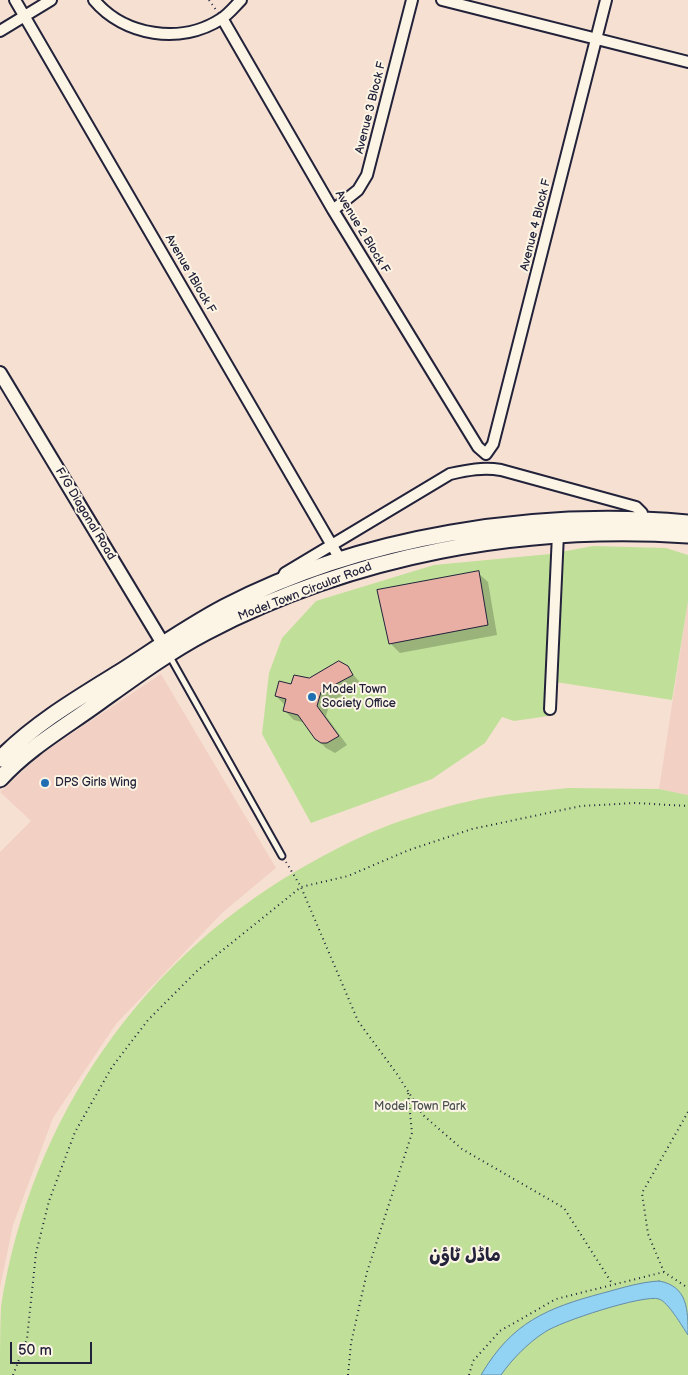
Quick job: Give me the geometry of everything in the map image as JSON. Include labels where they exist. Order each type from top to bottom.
[{"type":"main road","name":"Model Town Circular Road","points":[[283,589],[341,561],[401,543],[462,531],[537,523],[641,519],[688,523]]},
{"type":"main road","name":"Model Town Circular Road","points":[[0,779],[3,760],[40,725],[167,649],[224,607],[283,589],[361,569],[470,545],[558,534],[622,532],[688,535]]},
{"type":"street","name":"Avenue 1Block F","points":[[15,0],[341,561]]},
{"type":"street","points":[[0,31],[51,0]]},
{"type":"street","points":[[94,0],[114,19],[154,33],[172,35],[200,29],[222,18],[241,0]]},
{"type":"street","name":"Avenue 3 Block F","points":[[334,210],[358,190],[367,176],[412,0]]},
{"type":"street","points":[[442,0],[688,62]]},
{"type":"street","name":"Avenue 4 Block F","points":[[486,454],[494,444],[606,0]]},
{"type":"street","name":"Avenue 2 Block F","points":[[222,18],[334,210],[478,447],[486,454]]},
{"type":"street","name":"F/G Diagonal Road","points":[[0,373],[167,649]]},
{"type":"street","points":[[486,454],[486,468]]},
{"type":"street","points":[[283,589],[284,573],[450,474],[486,468],[636,507],[642,513],[641,519]]},
{"type":"street","points":[[550,709],[558,534]]},
{"type":"lane","points":[[167,649],[282,856]]},
{"type":"path","points":[[13,1375],[27,1339],[36,1253],[49,1201],[75,1132],[112,1067],[148,1020],[198,970],[301,887],[348,876],[409,850],[472,828],[581,806],[635,803],[688,806]]},
{"type":"path","points":[[282,856],[301,887],[358,1021],[423,1115],[462,1149],[564,1208],[613,1285]]},
{"type":"path","points":[[348,1375],[351,1343],[367,1272],[412,1133],[407,1090]]},
{"type":"path","points":[[688,1112],[642,1193],[648,1234],[664,1272],[688,1288]]},
{"type":"path","points":[[469,1375],[473,1361],[500,1331],[556,1299],[664,1272]]},
{"type":"shaded area","points":[[688,601],[688,795],[659,789]]},
{"type":"shaded area","points":[[161,674],[276,868],[223,912],[116,1024],[53,1118],[13,1225],[0,1288],[0,852],[31,821],[0,792],[41,754]]},
{"type":"green space","points":[[593,546],[666,548],[688,555],[688,601],[672,700],[549,681],[555,715],[514,721],[502,717],[485,743],[432,779],[311,823],[262,734],[269,673],[282,638],[316,601],[434,565],[550,554]]},
{"type":"green space","name":"Model Town Park","points":[[569,788],[659,789],[688,795],[688,1375],[0,1375],[1,1307],[16,1237],[39,1170],[69,1106],[105,1047],[149,992],[198,943],[253,899],[314,861],[352,841],[392,824],[457,804],[501,795]]},
{"type":"water","points":[[659,1281],[676,1288],[681,1294],[688,1317],[688,1335],[663,1301],[650,1299],[637,1301],[602,1310],[553,1328],[527,1346],[501,1375],[481,1375],[505,1342],[518,1330],[548,1312],[603,1293]]},
{"type":"building","points":[[479,571],[488,625],[389,644],[377,590]]},
{"type":"building","points":[[339,661],[348,666],[353,675],[321,692],[317,706],[339,736],[327,743],[321,743],[315,739],[298,715],[283,711],[286,699],[275,696],[279,681],[291,684],[294,675],[309,678]]},
{"type":"place","name":"Model Town Society Office","points":[[312,697]]},
{"type":"place","name":"DPS Girls Wing","points":[[45,783]]},
{"type":"district","name":"ماڈل ٹاؤن","points":[[465,1256]]}]
